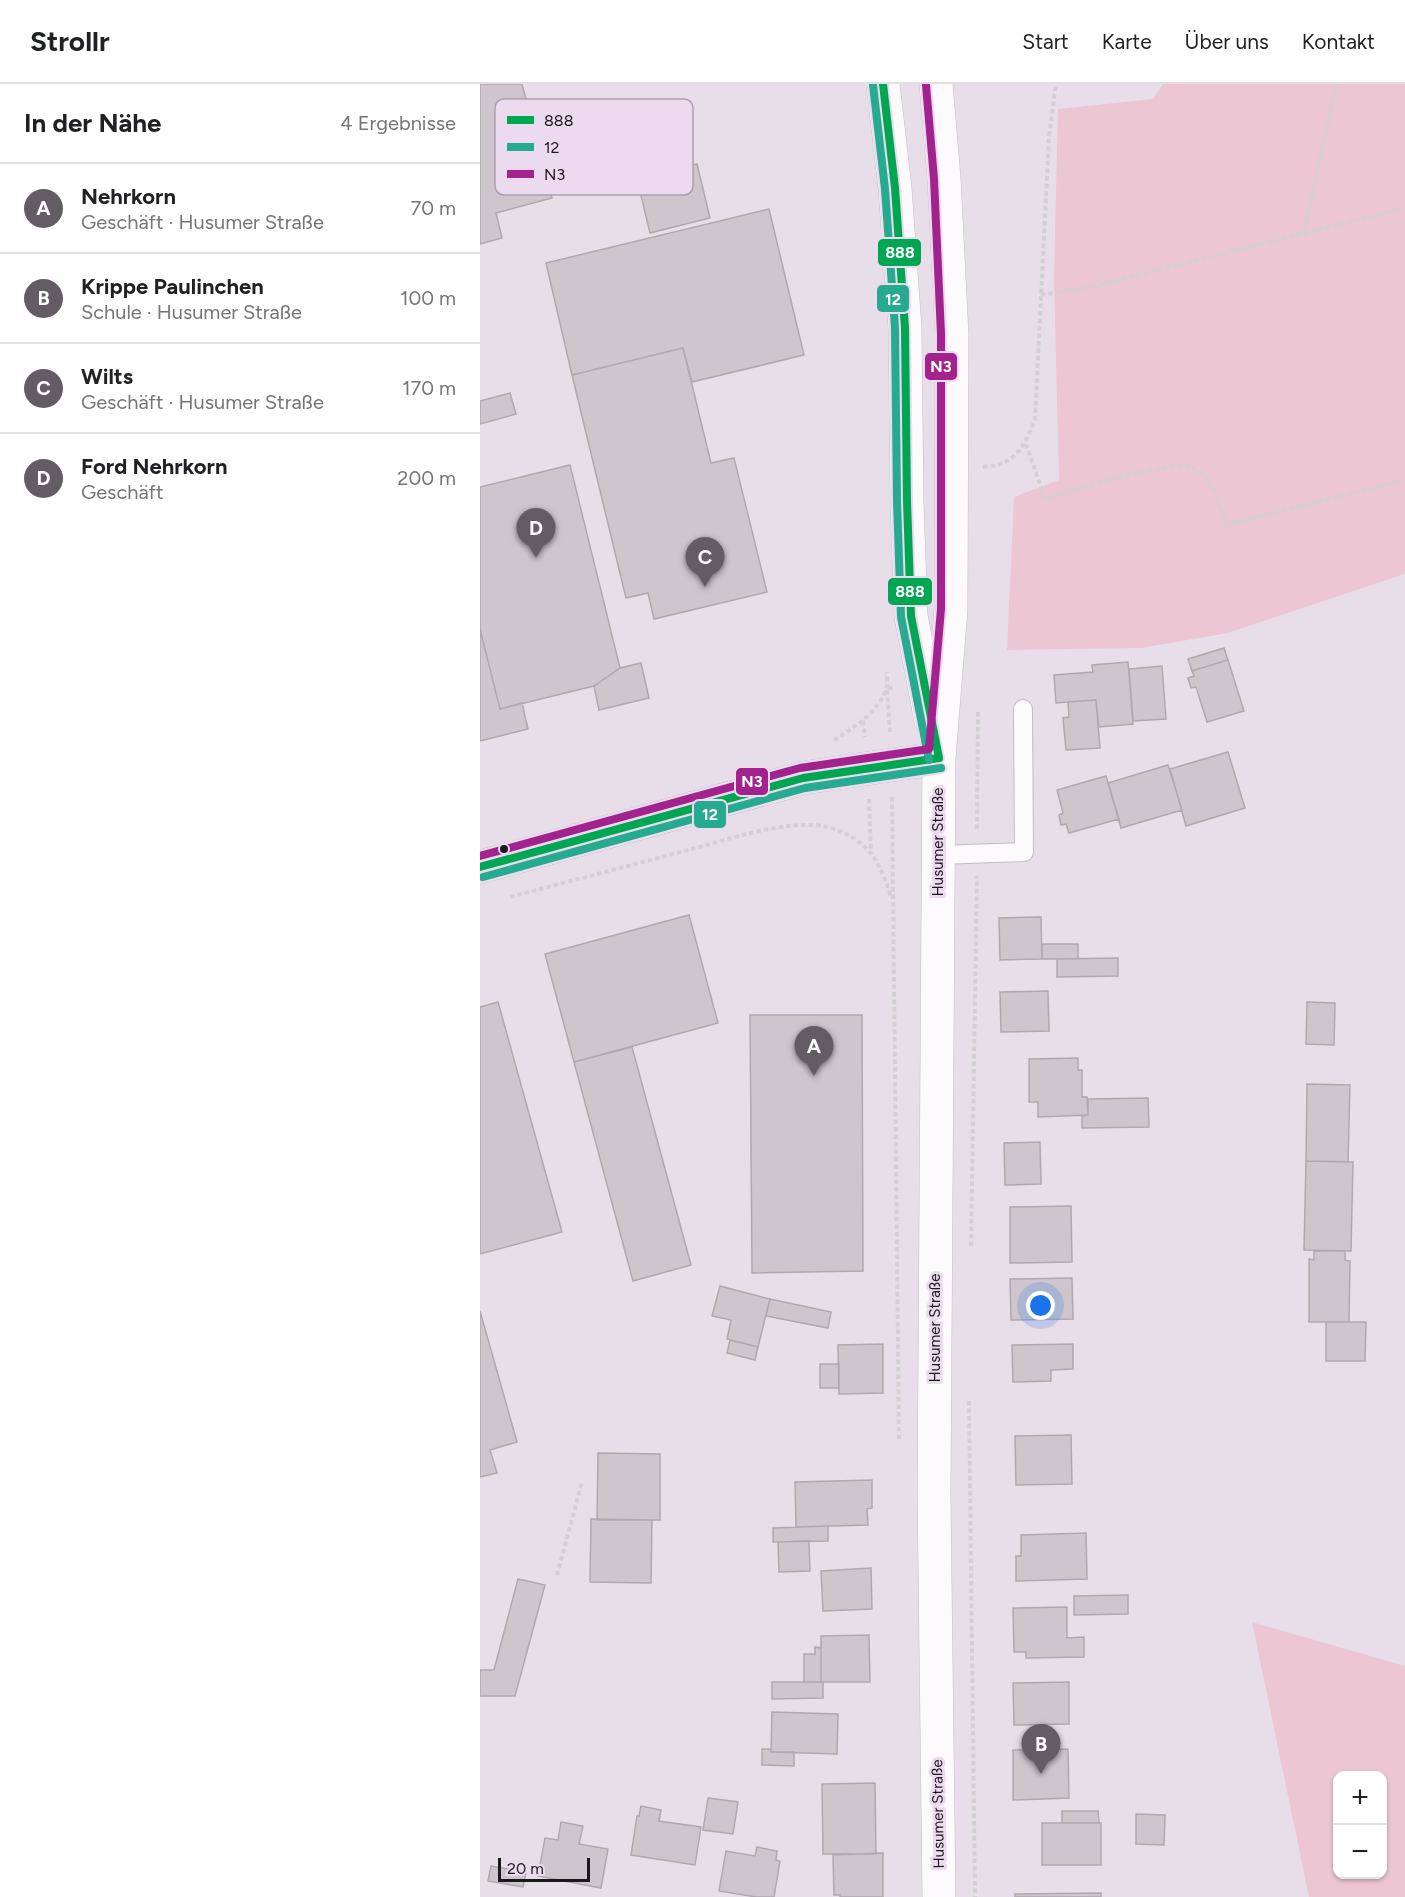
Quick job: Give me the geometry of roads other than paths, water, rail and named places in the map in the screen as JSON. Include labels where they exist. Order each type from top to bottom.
[{"type":"main road","name":"Husumer Straße","points":[[883,84],[895,188],[905,328],[906,502],[911,616],[939,758]]},
{"type":"main road","name":"Husumer Straße","points":[[936,84],[944,178],[952,334],[951,609],[939,758],[938,855],[934,1494],[939,1897]]},
{"type":"main road","points":[[480,867],[803,778],[939,758]]},
{"type":"lane","points":[[938,855],[1024,852],[1023,709]]},
{"type":"place","name":"Ford Nehrkorn","points":[[536,558]]},
{"type":"place","name":"Wilts","points":[[705,587]]},
{"type":"place","name":"Nehrkorn","points":[[814,1076]]},
{"type":"place","name":"Krippe Paulinchen","points":[[1041,1774]]}]
